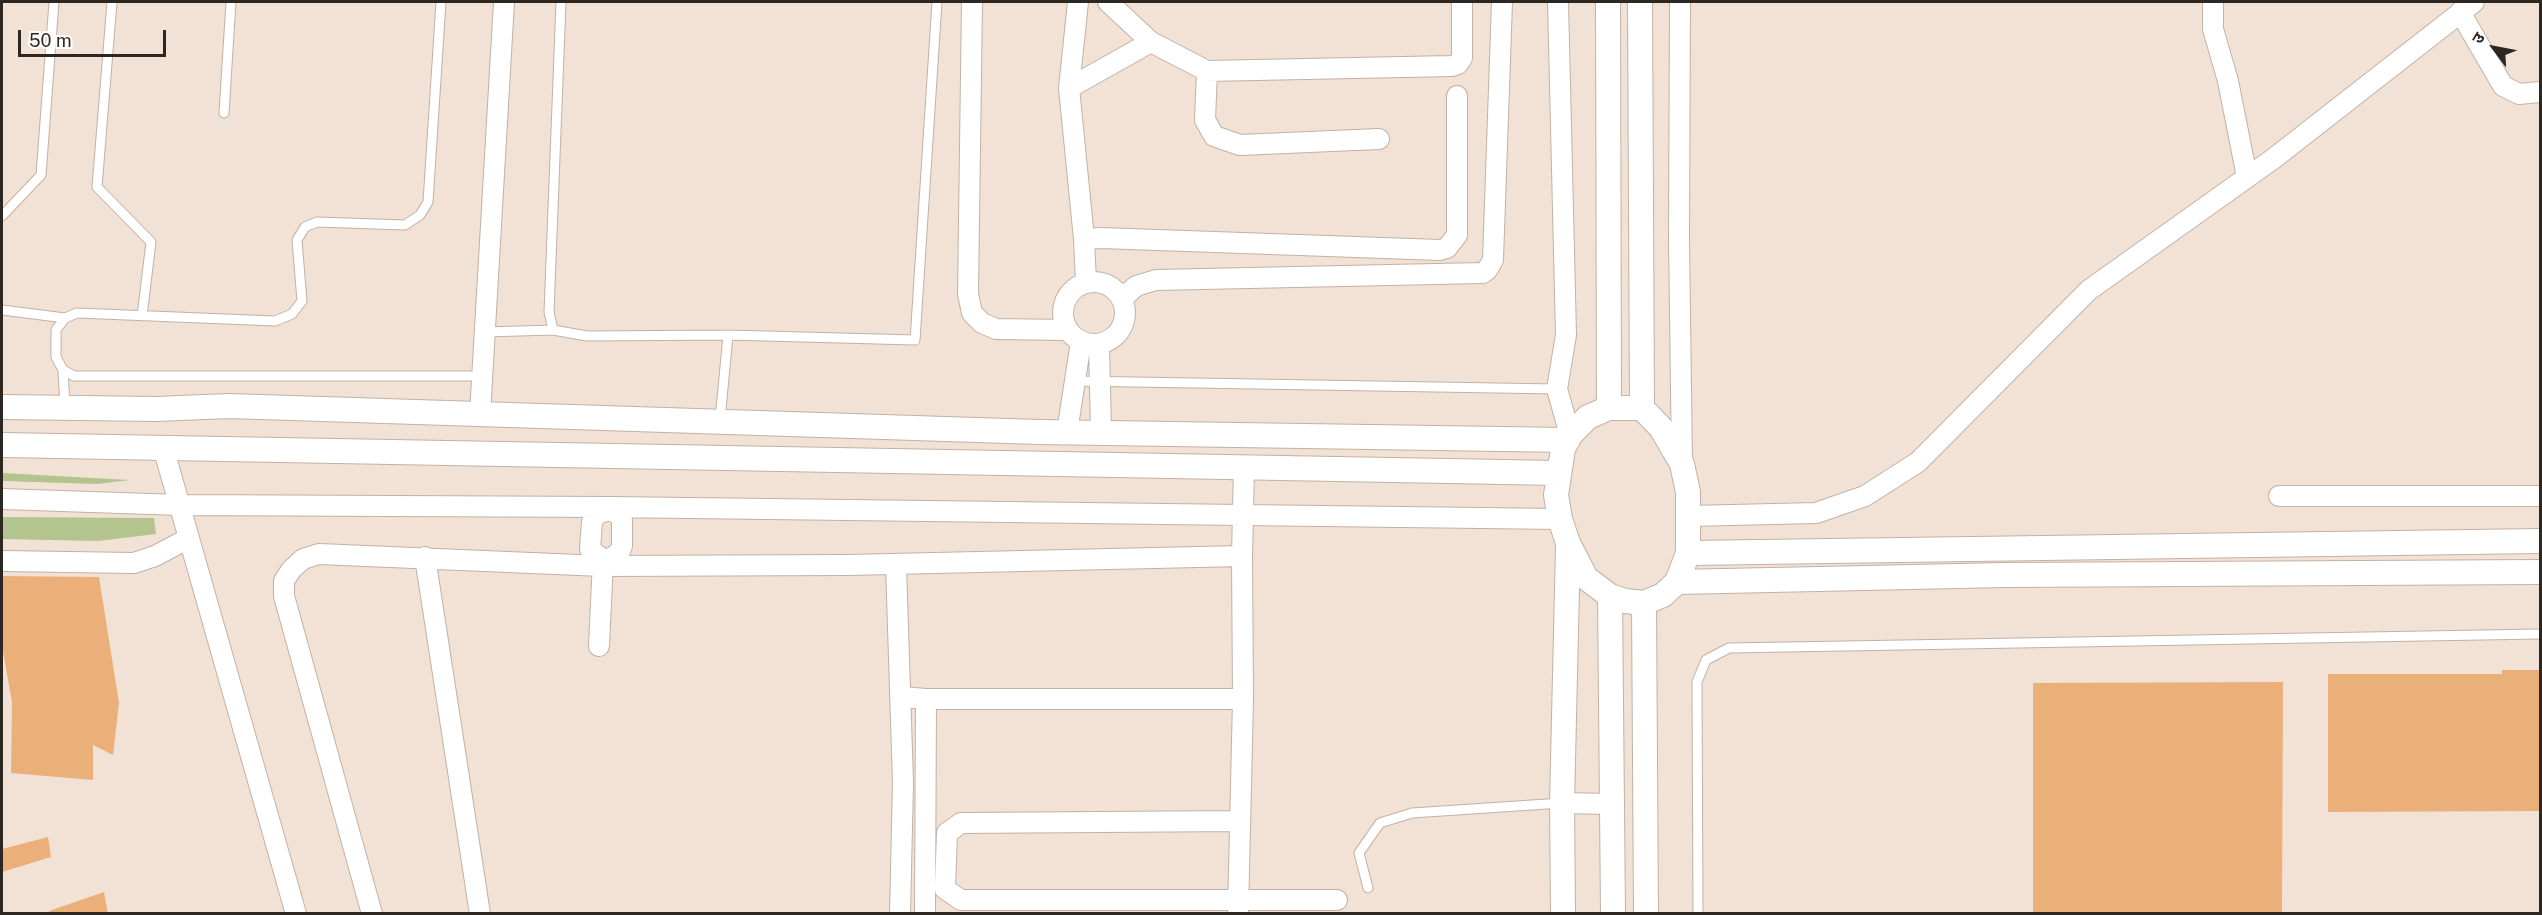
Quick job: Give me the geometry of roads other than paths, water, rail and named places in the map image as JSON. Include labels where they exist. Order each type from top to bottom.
[{"type":"street","points":[[480,414],[504,2]]},
{"type":"street","points":[[972,2],[968,294],[972,313],[982,323],[996,329],[1082,339],[1109,342],[1122,327],[1125,308],[1122,299],[1107,284],[1086,282],[1077,287],[1064,302],[1063,321],[1082,339],[1100,381],[1101,432]]},
{"type":"street","points":[[1078,2],[1069,88],[1086,282]]},
{"type":"street","points":[[1108,2],[1151,42],[1207,71],[1452,66],[1458,64],[1461,58],[1462,2]]},
{"type":"street","points":[[1122,299],[1136,286],[1156,280],[1483,273],[1488,270],[1493,260],[1502,2]]},
{"type":"street","points":[[1558,2],[1566,334],[1557,389],[1569,438]]},
{"type":"street","points":[[1608,2],[1609,408]]},
{"type":"street","points":[[1640,2],[1642,408],[1661,428],[1682,464]]},
{"type":"street","points":[[1642,408],[1609,408],[1588,417],[1569,438],[1563,449],[1556,495],[1560,519],[1568,543],[1586,578],[1610,596],[1625,601],[1644,603],[1663,595],[1677,582],[1688,553],[1688,492],[1682,464],[1679,238],[1680,2]]},
{"type":"street","points":[[2213,2],[2213,29],[2228,81],[2247,177]]},
{"type":"street","points":[[1689,516],[1816,513],[1865,496],[1918,462],[2089,290],[2247,177],[2467,7],[2503,86],[2519,94],[2541,92]]},
{"type":"street","points":[[1069,88],[1151,42]]},
{"type":"street","points":[[1207,71],[1205,120],[1215,136],[1224,140],[1240,145],[1379,139]]},
{"type":"street","points":[[1084,239],[1113,238],[1440,250],[1447,248],[1457,235],[1457,96]]},
{"type":"street","points":[[1067,432],[1082,339]]},
{"type":"street","points":[[2,407],[156,409],[229,406],[1067,432],[1569,438]]},
{"type":"street","points":[[680,457],[685,421]]},
{"type":"street","points":[[2,445],[1559,473]]},
{"type":"street","points":[[163,447],[296,914]]},
{"type":"street","points":[[1238,907],[1243,699],[1244,467]]},
{"type":"street","points":[[2279,496],[2541,496]]},
{"type":"street","points":[[2,499],[180,505],[1560,519]]},
{"type":"street","points":[[599,646],[602,563],[590,549],[592,522],[597,514],[609,508]]},
{"type":"street","points":[[602,563],[613,557],[622,546],[622,520],[609,508]]},
{"type":"street","points":[[2,561],[134,563],[155,556],[189,538]]},
{"type":"street","points":[[1688,553],[2541,541]]},
{"type":"street","points":[[1563,914],[1562,803],[1568,543]]},
{"type":"street","points":[[372,914],[284,596],[284,581],[291,570],[303,559],[319,554],[602,563],[896,565],[1242,556]]},
{"type":"street","points":[[425,557],[480,914]]},
{"type":"street","points":[[896,565],[903,783],[900,914]]},
{"type":"street","points":[[1677,582],[2017,575],[2541,572]]},
{"type":"street","points":[[1610,596],[1613,914]]},
{"type":"street","points":[[1644,603],[1646,914]]},
{"type":"street","points":[[901,697],[926,699],[1243,699]]},
{"type":"street","points":[[925,914],[926,699]]},
{"type":"street","points":[[1562,803],[1612,804]]},
{"type":"street","points":[[1240,821],[961,823],[947,833],[945,889],[961,900],[1238,907],[1336,900]]},
{"type":"lane","points":[[2,216],[41,175],[54,2]]},
{"type":"lane","points":[[112,2],[97,187],[151,242],[142,316]]},
{"type":"lane","points":[[224,113],[231,2]]},
{"type":"lane","points":[[2,310],[65,318],[77,313],[275,321],[292,314],[302,301],[297,240],[305,227],[316,222],[405,225],[420,215],[428,202],[441,2]]},
{"type":"lane","points":[[552,330],[549,312],[561,2]]},
{"type":"lane","points":[[485,332],[552,330],[587,336],[728,335],[915,340],[937,2]]},
{"type":"lane","points":[[65,318],[56,330],[56,357],[63,370],[66,408]]},
{"type":"lane","points":[[719,422],[728,335]]},
{"type":"lane","points":[[63,370],[74,376],[482,376]]},
{"type":"lane","points":[[1074,381],[1557,389]]},
{"type":"lane","points":[[1698,914],[1697,682],[1706,660],[1729,648],[2541,634]]},
{"type":"lane","points":[[1368,888],[1359,853],[1380,823],[1412,813],[1562,803]]}]
